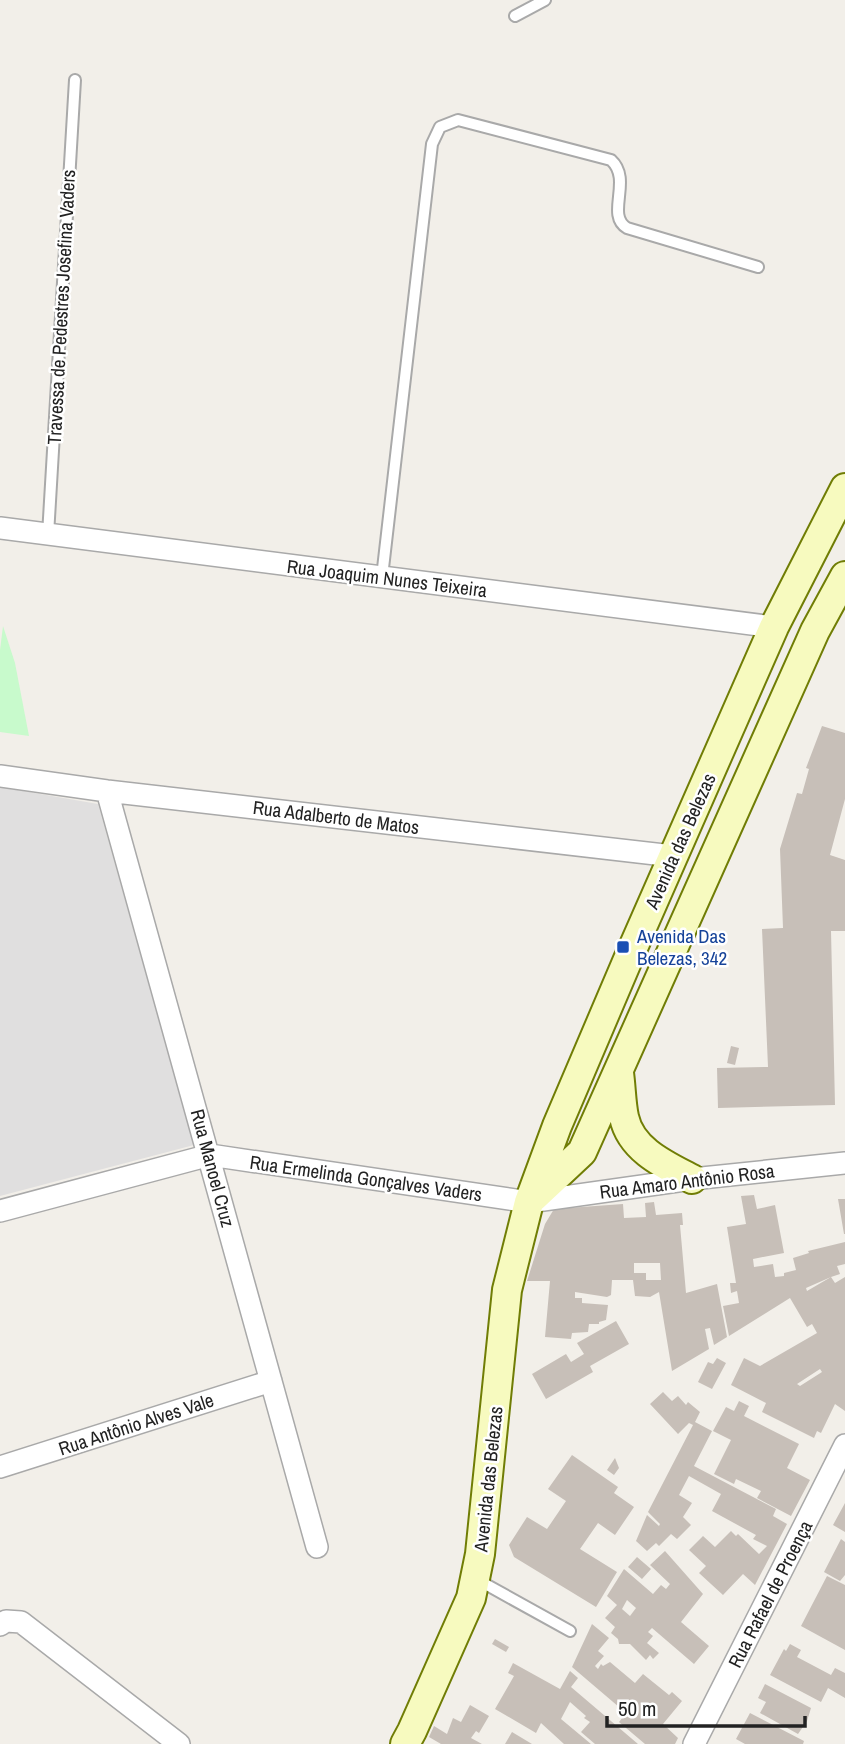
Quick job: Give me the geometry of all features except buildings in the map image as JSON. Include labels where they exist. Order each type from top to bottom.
[{"type":"street","name":"Avenida das Belezas","points":[[405,1744],[471,1598],[482,1541],[507,1290],[529,1202],[557,1126],[774,627],[845,488]]},
{"type":"street","name":"Rua Joaquim Nunes Teixeira","points":[[0,528],[774,627]]},
{"type":"street","name":"Avenida das Belezas","points":[[529,1202],[582,1152],[815,631],[845,576]]},
{"type":"street","name":"Rua Adalberto de Matos","points":[[0,776],[107,791],[673,856]]},
{"type":"street","name":"Rua Manoel Cruz","points":[[107,791],[317,1547]]},
{"type":"street","points":[[619,1070],[624,1119],[636,1144],[659,1161],[692,1179]]},
{"type":"street","points":[[557,1126],[564,1139],[582,1152]]},
{"type":"street","name":"Rua Ermelinda Gonçalves Vaders","points":[[0,1211],[209,1155],[529,1202]]},
{"type":"street","name":"Rua Amaro Antônio Rosa","points":[[529,1202],[692,1179],[845,1163]]},
{"type":"street","name":"Rua Antônio Alves Vale","points":[[0,1467],[271,1381]]},
{"type":"street","name":"Rua Rafael de Proença","points":[[694,1744],[845,1445]]},
{"type":"street","points":[[3,1623],[21,1622],[179,1744]]},
{"type":"lane","points":[[515,16],[545,0]]},
{"type":"lane","name":"Travessa de Pedestres Josefina Vaders","points":[[48,535],[75,80]]},
{"type":"lane","points":[[382,577],[432,144],[440,127],[458,120],[611,160],[618,166],[621,178],[618,216],[620,224],[758,267]]},
{"type":"lane","points":[[475,1578],[570,1631]]},
{"type":"shaded area","points":[[0,787],[98,804],[194,1145],[0,1196]]},
{"type":"green space","points":[[3,626],[15,663],[29,736],[0,732],[0,650]]},
{"type":"place","name":"Avenida Das Belezas, 342","points":[[623,947]]}]
